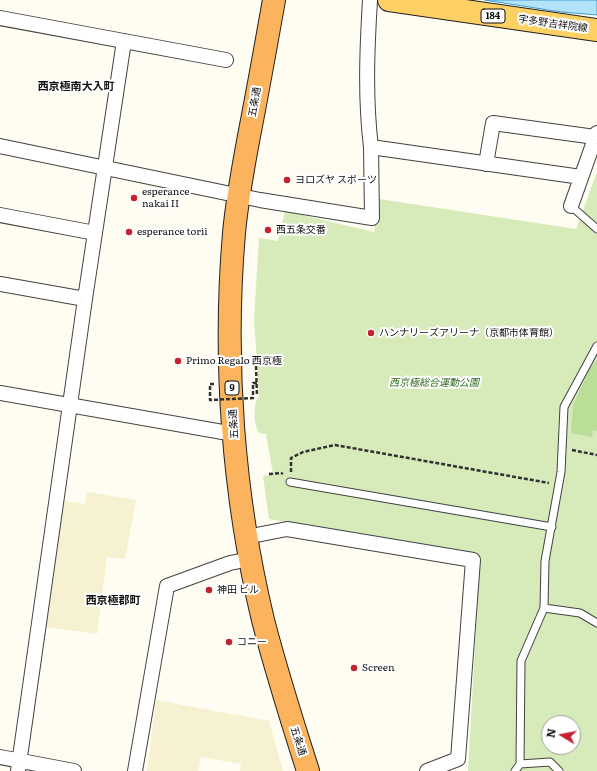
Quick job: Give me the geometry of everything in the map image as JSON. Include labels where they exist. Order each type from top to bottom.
[{"type":"highway","name":"五条通","points":[[274,0],[239,195],[234,238],[230,314],[234,434],[250,559],[273,656],[308,771]]},
{"type":"main road","name":"宇多野吉祥院線","points":[[389,0],[597,30]]},
{"type":"street","points":[[0,147],[260,200],[372,218],[371,147],[366,111],[366,55],[370,0]]},
{"type":"street","points":[[0,18],[226,60]]},
{"type":"street","points":[[19,766],[84,299],[124,41]]},
{"type":"street","points":[[486,164],[493,122],[596,135],[570,206]]},
{"type":"street","points":[[371,147],[581,177]]},
{"type":"street","points":[[0,215],[95,233]]},
{"type":"street","points":[[0,284],[84,299]]},
{"type":"street","points":[[0,393],[234,434]]},
{"type":"street","points":[[246,537],[287,529],[473,560],[458,759],[427,771]]},
{"type":"street","points":[[135,771],[168,586],[230,563],[250,559]]},
{"type":"street","points":[[0,757],[19,766],[74,771]]},
{"type":"lane","points":[[570,206],[597,228]]},
{"type":"lane","points":[[515,771],[520,764],[521,661],[544,608],[545,561],[559,484],[564,407],[597,346]]},
{"type":"lane","points":[[290,482],[552,527]]},
{"type":"lane","points":[[544,608],[580,613],[597,623]]},
{"type":"lane","points":[[520,764],[550,762],[559,771]]},
{"type":"path","points":[[256,366],[257,396]]},
{"type":"path","points":[[214,384],[210,384],[210,400],[253,398],[253,383],[257,382]]},
{"type":"path","points":[[290,482],[291,458],[303,452],[335,445],[559,484]]},
{"type":"path","points":[[562,449],[597,455]]},
{"type":"shaded area","points":[[87,492],[136,500],[125,559],[107,557],[97,634],[46,627],[64,501],[85,504]]},
{"type":"shaded area","points":[[156,700],[269,721],[283,771],[240,771],[241,764],[201,757],[198,771],[147,771]]},
{"type":"green space","name":"西京極総合運動公園","points":[[597,172],[597,771],[468,771],[480,556],[269,519],[263,476],[273,474],[266,434],[259,433],[254,414],[259,395],[254,319],[259,238],[278,241],[285,211],[374,232],[379,199],[576,229]]},
{"type":"green space","points":[[597,360],[597,431],[593,430],[592,437],[571,433],[573,405],[590,368]]},
{"type":"water","points":[[485,0],[597,0],[597,15],[561,12]]},
{"type":"place","name":"ヨロズヤ スポーツ","points":[[287,180]]},
{"type":"place","name":"esperance nakai II","points":[[134,198]]},
{"type":"place","name":"西五条交番","points":[[268,230]]},
{"type":"place","name":"esperance torii","points":[[129,232]]},
{"type":"place","name":"ハンナリーズアリーナ（京都市体育館）","points":[[371,333]]},
{"type":"place","name":"Primo Regalo 西京極","points":[[178,361]]},
{"type":"place","name":"神田 ビル","points":[[209,590]]},
{"type":"place","name":"コニー","points":[[229,642]]},
{"type":"place","name":"Screen","points":[[354,668]]},
{"type":"district","name":"西京極南大入町","points":[[76,87]]},
{"type":"district","name":"西京極郡町","points":[[113,601]]}]
